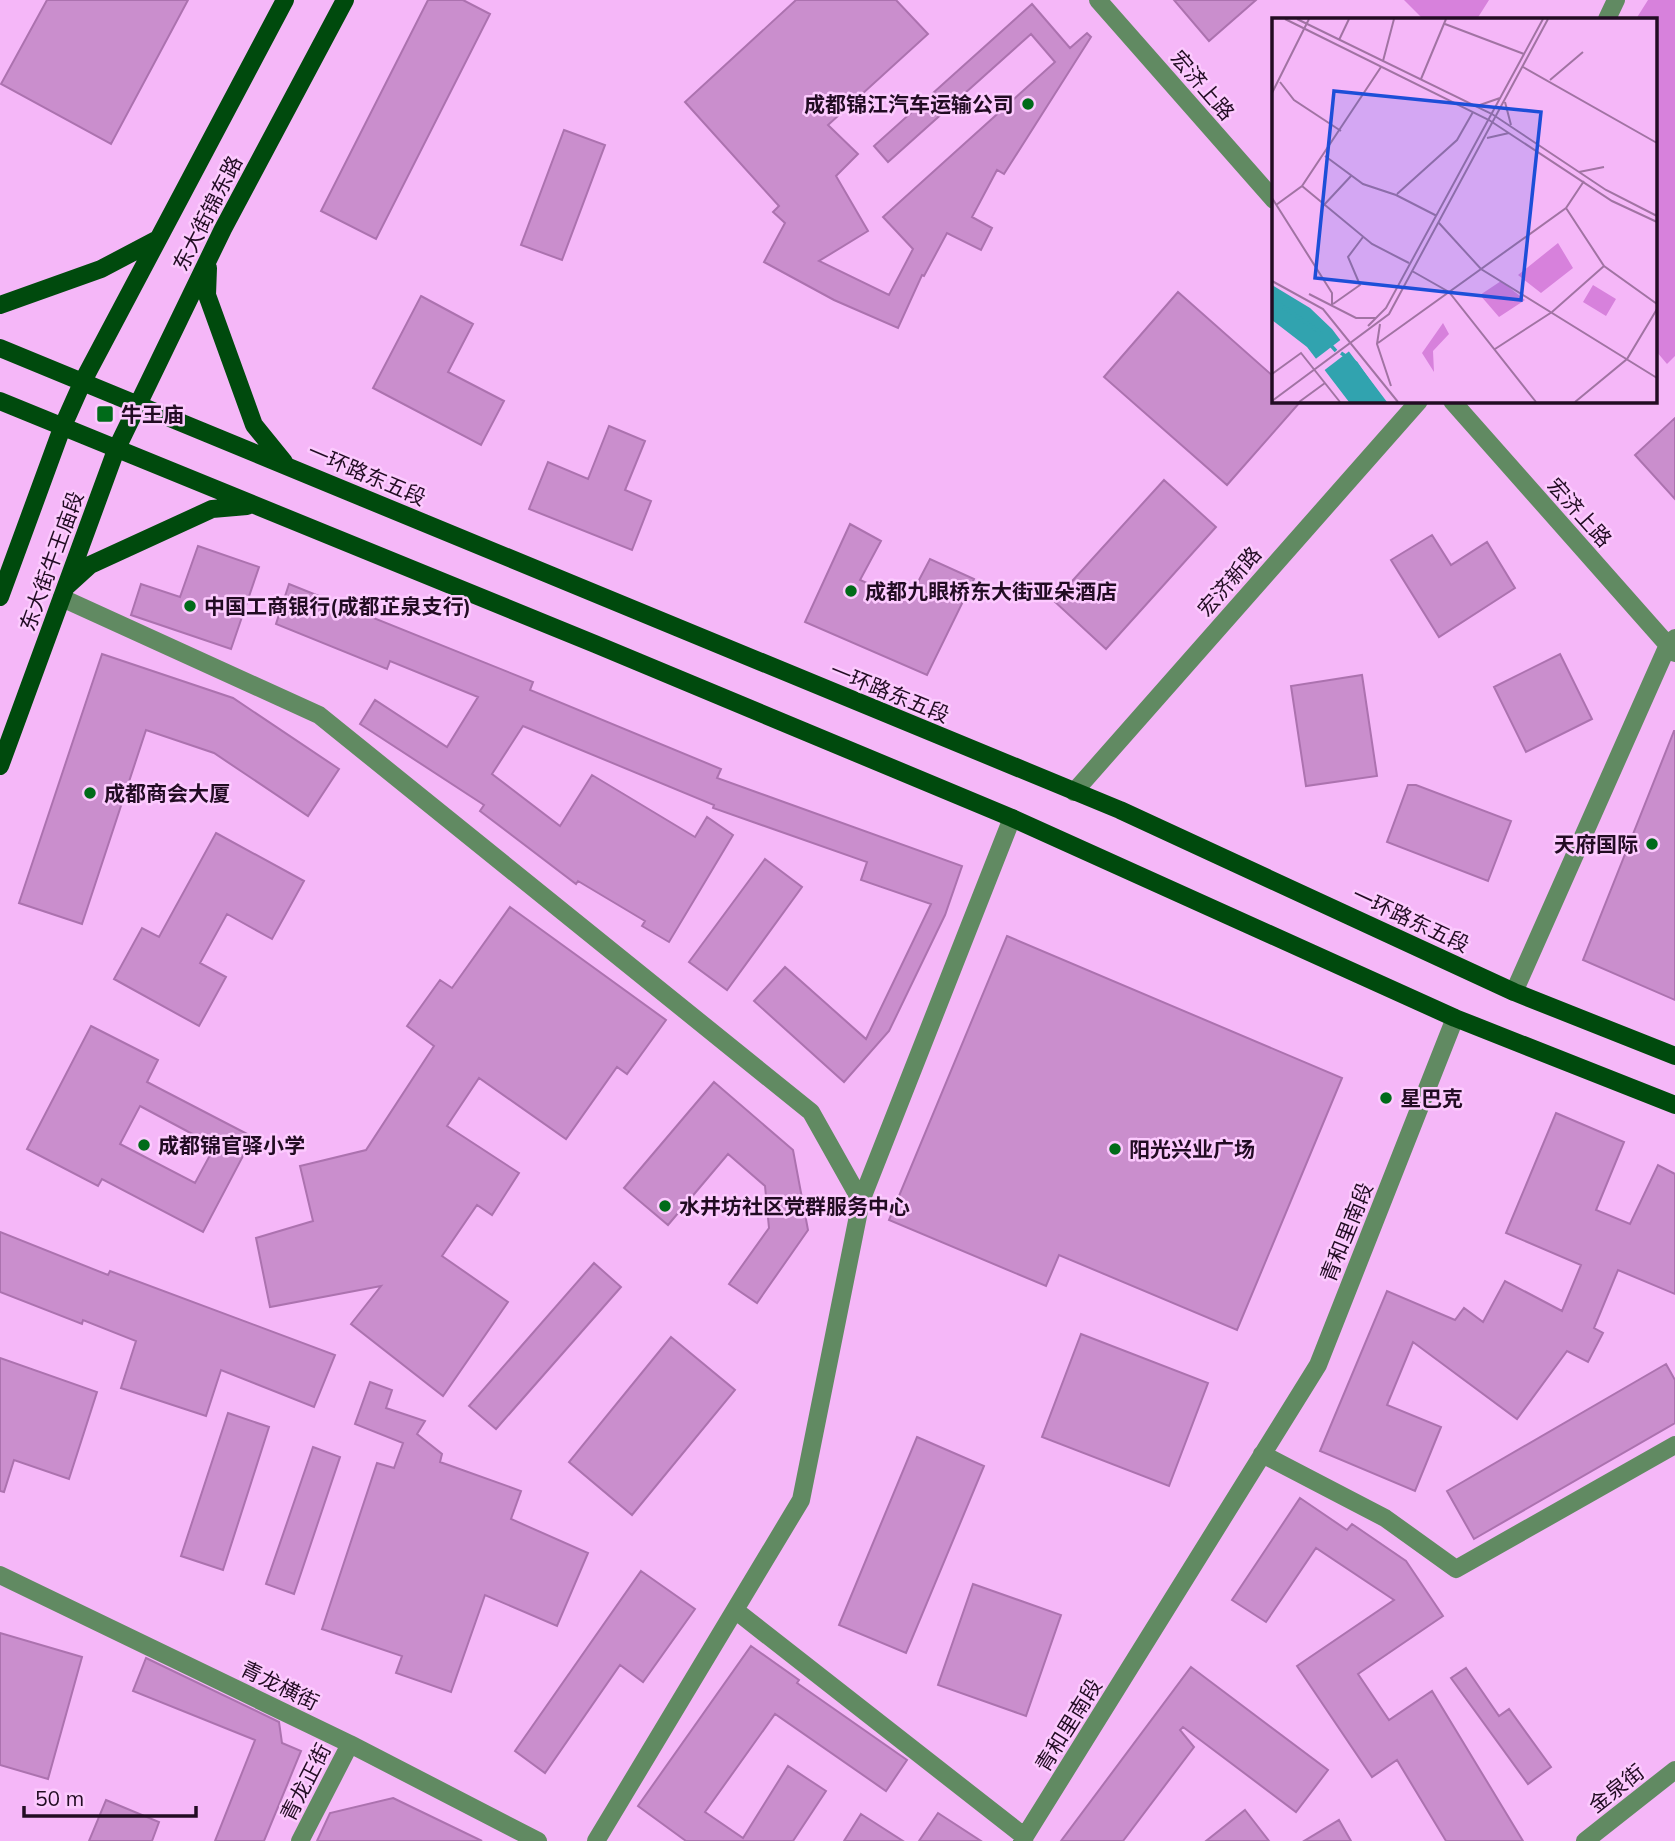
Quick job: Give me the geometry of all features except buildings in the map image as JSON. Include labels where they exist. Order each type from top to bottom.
[{"type":"main road","name":"东大街锦东路","points":[[62,428],[83,381],[285,0]]},
{"type":"main road","name":"东大街锦东路","points":[[116,450],[209,260],[345,0]]},
{"type":"main road","points":[[0,305],[102,269],[158,239]]},
{"type":"main road","points":[[209,260],[207,295],[254,425],[286,465]]},
{"type":"main road","name":"一环路东五段","points":[[0,348],[1074,792],[1514,992],[1675,1056]]},
{"type":"main road","points":[[0,401],[595,643],[1012,818],[1455,1018],[1675,1105]]},
{"type":"main road","name":"东大街牛王庙段","points":[[0,597],[62,428]]},
{"type":"main road","name":"东大街牛王庙段","points":[[0,766],[116,450]]},
{"type":"main road","points":[[64,593],[90,565],[212,509],[252,505]]},
{"type":"main road","points":[[0,557],[6,580]]},
{"type":"street","name":"宏济上路","points":[[1098,0],[1272,198]]},
{"type":"street","points":[[1607,18],[1616,0]]},
{"type":"street","name":"宏济新路","points":[[1074,792],[1418,402]]},
{"type":"street","name":"宏济上路","points":[[1453,402],[1673,645]]},
{"type":"street","points":[[64,593],[319,715],[811,1112],[861,1201]]},
{"type":"street","points":[[1514,992],[1673,645]]},
{"type":"street","points":[[596,1841],[801,1500],[861,1201],[1012,818]]},
{"type":"street","name":"青和里南段","points":[[1023,1839],[1318,1365],[1455,1018]]},
{"type":"street","points":[[1262,1454],[1385,1518],[1456,1569],[1675,1445]]},
{"type":"street","name":"青龙横街","points":[[0,1575],[350,1744],[538,1841]]},
{"type":"street","points":[[735,1610],[1023,1839]]},
{"type":"street","name":"青龙正街","points":[[300,1841],[350,1744]]},
{"type":"street","name":"金泉街","points":[[1585,1841],[1675,1770]]},
{"type":"shaded area","points":[[1404,0],[1489,0],[1478,18],[1422,18]]},
{"type":"shaded area","points":[[1648,0],[1675,0],[1675,356],[1667,364],[1658,353],[1658,18],[1637,18]]},
{"type":"place","name":"成都锦江汽车运输公司","points":[[1028,104]]},
{"type":"place","name":"牛王庙","points":[[105,414]]},
{"type":"place","name":"成都九眼桥东大街亚朵酒店","points":[[851,591]]},
{"type":"place","name":"中国工商银行(成都芷泉支行)","points":[[190,606]]},
{"type":"place","name":"成都商会大厦","points":[[90,793]]},
{"type":"place","name":"天府国际","points":[[1652,844]]},
{"type":"place","name":"星巴克","points":[[1386,1098]]},
{"type":"place","name":"成都锦官驿小学","points":[[144,1145]]},
{"type":"place","name":"阳光兴业广场","points":[[1115,1149]]},
{"type":"place","name":"水井坊社区党群服务中心","points":[[665,1206]]}]
